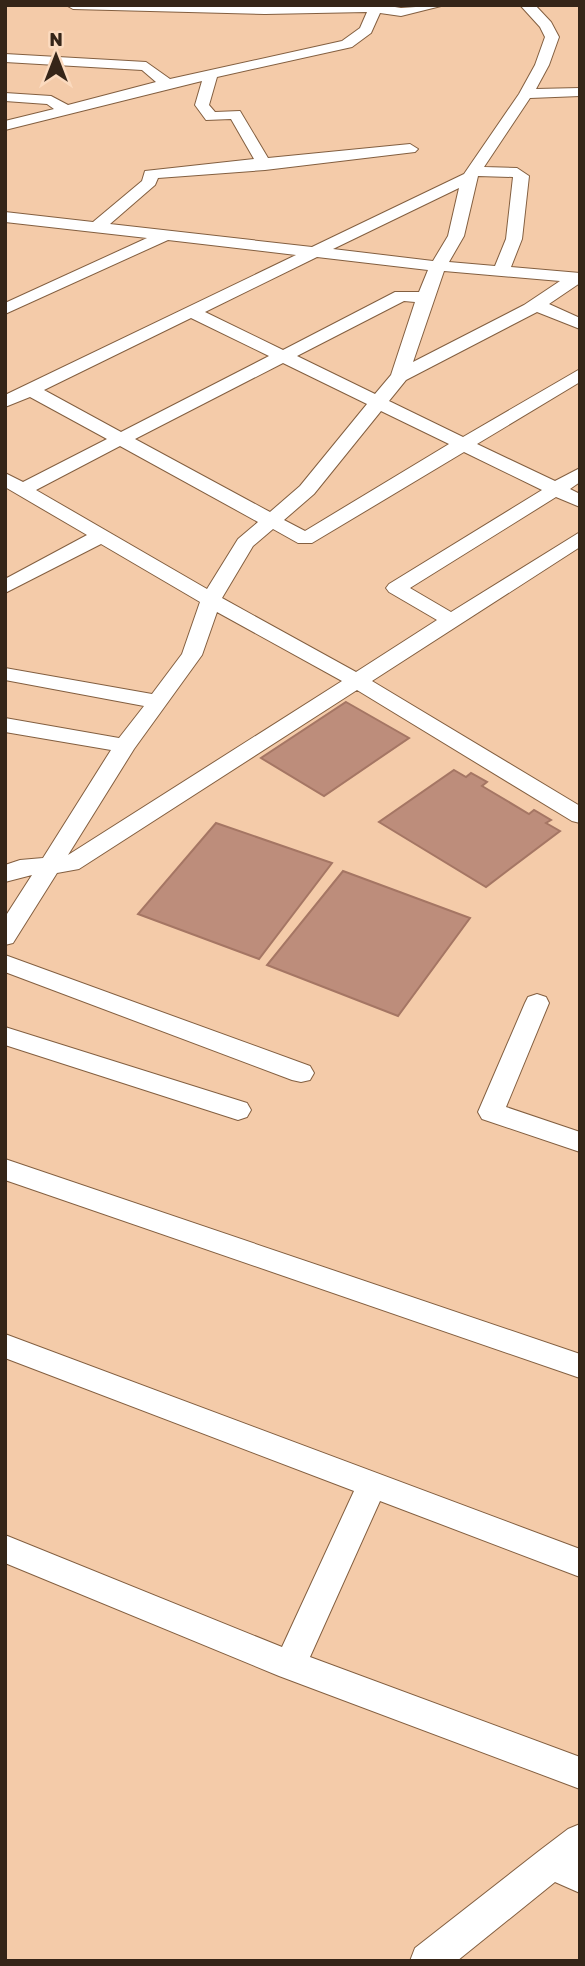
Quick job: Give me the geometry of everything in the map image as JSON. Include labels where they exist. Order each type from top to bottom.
[{"type":"street","points":[[73,5],[371,7],[401,12],[438,5]]},
{"type":"street","points":[[400,376],[425,297],[438,266],[456,236],[471,174],[526,94],[542,65],[552,37],[546,25],[527,5]]},
{"type":"street","points":[[5,127],[167,84],[346,44],[366,30],[371,7]]},
{"type":"street","points":[[5,58],[146,66],[167,84]]},
{"type":"street","points":[[211,74],[202,105],[211,117],[235,114],[265,164]]},
{"type":"street","points":[[526,94],[580,92]]},
{"type":"street","points":[[5,97],[51,100],[66,110]]},
{"type":"street","points":[[96,228],[150,182],[150,174],[410,149]]},
{"type":"street","points":[[5,402],[471,174],[517,173],[521,176],[514,239],[501,272]]},
{"type":"street","points":[[9,220],[438,266],[577,278]]},
{"type":"street","points":[[5,309],[165,235]]},
{"type":"street","points":[[5,937],[125,747],[192,655],[211,600],[245,543],[307,491],[400,376],[536,304],[577,278]]},
{"type":"street","points":[[14,484],[121,439],[401,296],[425,297]]},
{"type":"street","points":[[536,304],[580,324]]},
{"type":"street","points":[[190,311],[580,500]]},
{"type":"street","points":[[30,390],[305,539],[580,374]]},
{"type":"street","points":[[451,620],[396,588],[580,474]]},
{"type":"street","points":[[14,484],[211,600],[355,680],[580,816]]},
{"type":"street","points":[[5,587],[101,536]]},
{"type":"street","points":[[10,868],[71,864],[580,538]]},
{"type":"street","points":[[5,674],[158,702]]},
{"type":"street","points":[[5,725],[125,747]]},
{"type":"street","points":[[5,963],[301,1073]]},
{"type":"street","points":[[537,1003],[491,1112],[580,1142]]},
{"type":"street","points":[[5,1036],[238,1110]]},
{"type":"street","points":[[5,1169],[580,1366]]},
{"type":"street","points":[[5,1346],[580,1563]]},
{"type":"street","points":[[290,1665],[372,1485]]},
{"type":"street","points":[[5,1549],[290,1665],[580,1773]]},
{"type":"street","points":[[428,1961],[566,1869],[580,1841]]},
{"type":"building","points":[[346,702],[409,738],[324,796],[261,758]]},
{"type":"building","points":[[454,770],[466,777],[471,773],[487,782],[482,786],[529,814],[534,810],[551,820],[546,823],[560,831],[486,887],[379,822]]},
{"type":"building","points":[[216,823],[332,863],[259,959],[138,914]]},
{"type":"building","points":[[343,871],[470,918],[398,1016],[267,965]]}]
